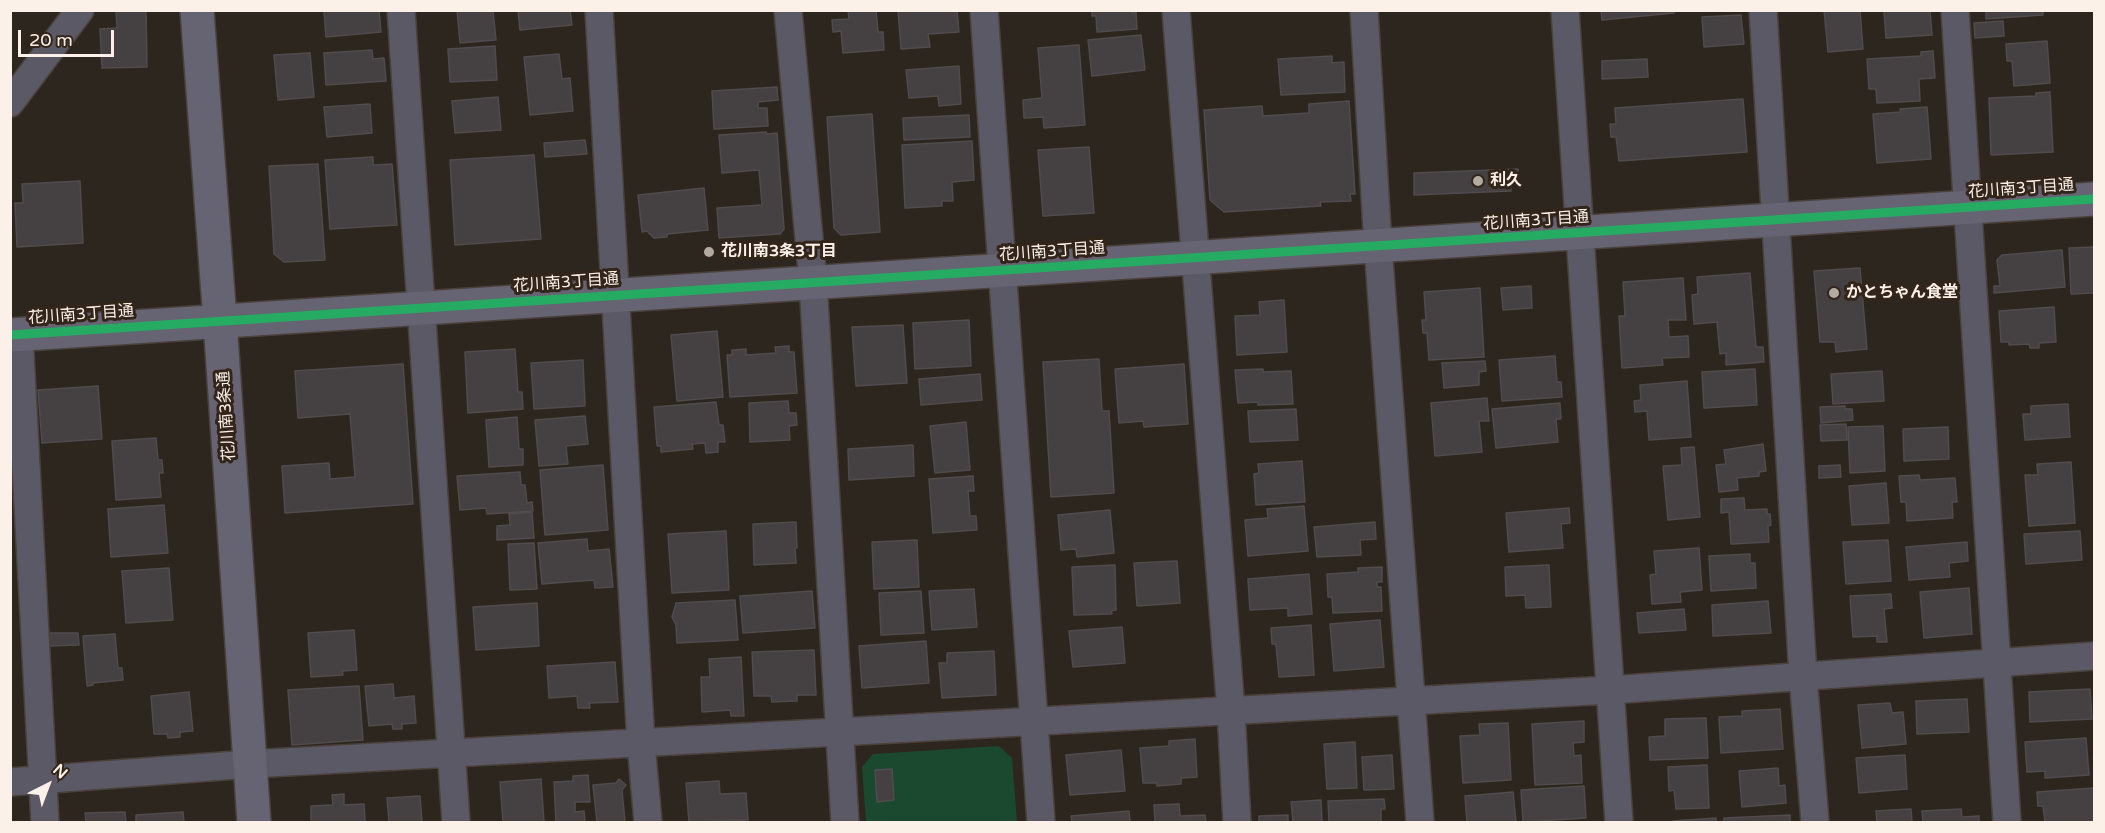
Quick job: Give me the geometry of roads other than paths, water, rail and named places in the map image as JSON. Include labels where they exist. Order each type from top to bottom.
[{"type":"street","points":[[10,103],[80,10]]},
{"type":"street","name":"花川南3条通","points":[[197,10],[254,822]]},
{"type":"street","points":[[401,10],[456,822]]},
{"type":"street","points":[[599,10],[641,743],[648,822]]},
{"type":"street","points":[[788,10],[813,282],[845,822]]},
{"type":"street","points":[[984,10],[1041,822]]},
{"type":"street","points":[[1176,10],[1231,711],[1237,822]]},
{"type":"street","points":[[1364,10],[1378,246],[1420,822]]},
{"type":"street","points":[[1565,10],[1619,822]]},
{"type":"street","points":[[1763,10],[1803,676],[1815,822]]},
{"type":"street","points":[[1955,10],[2007,822]]},
{"type":"street","name":"花川南3丁目通","points":[[15,335],[2094,200]]},
{"type":"street","points":[[15,335],[45,822]]},
{"type":"street","points":[[10,782],[250,764],[1610,690],[2094,656]]},
{"type":"place","name":"利久","points":[[1478,181]]},
{"type":"place","name":"花川南3条3丁目","points":[[709,252]]},
{"type":"place","name":"かとちゃん食堂","points":[[1834,293]]}]
